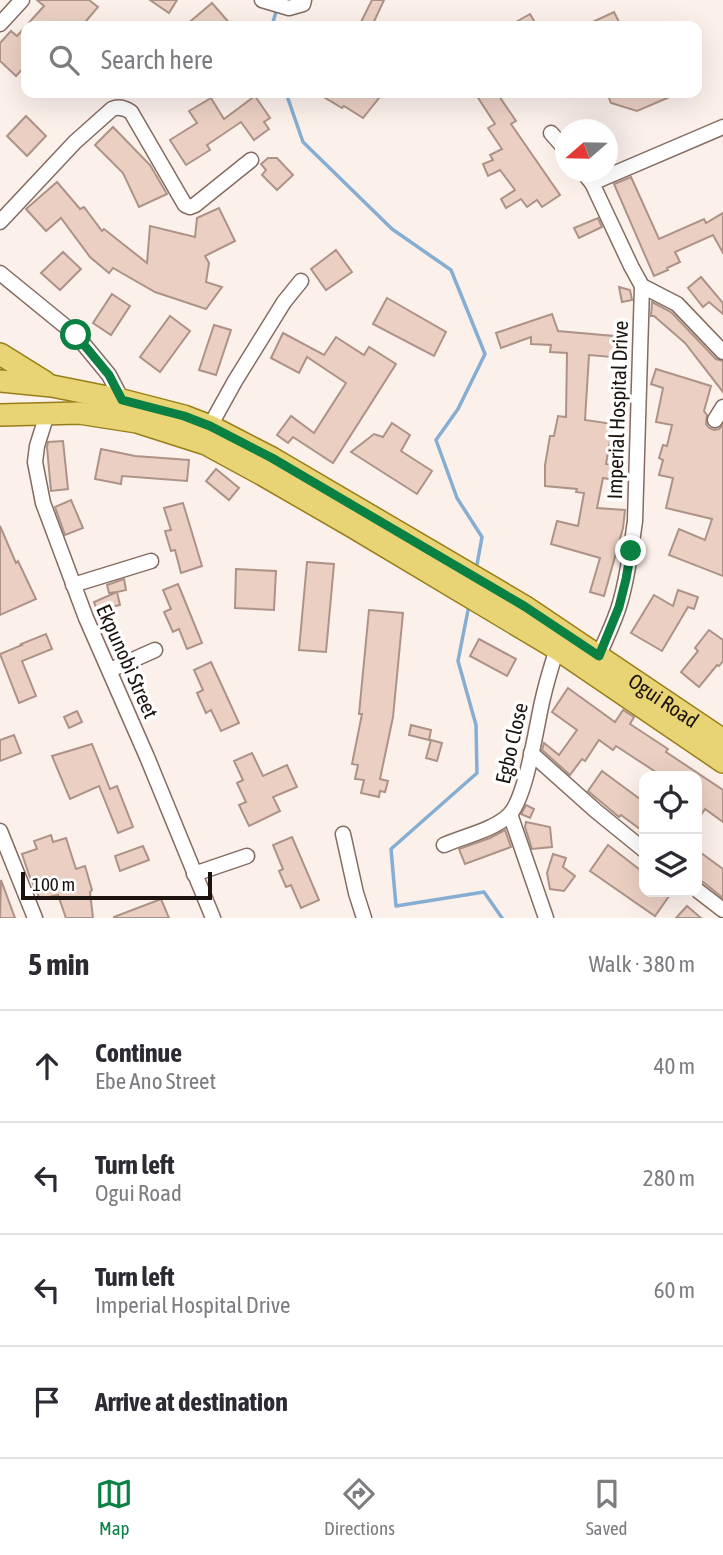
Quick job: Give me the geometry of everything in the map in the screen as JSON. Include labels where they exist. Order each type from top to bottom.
[{"type":"main road","points":[[0,354],[52,386]]},
{"type":"main road","name":"Ogui Road","points":[[0,381],[52,386],[184,416],[210,426],[272,458],[472,587],[557,649],[723,762]]},
{"type":"main road","name":"Ogui Road","points":[[0,415],[79,413],[137,422],[206,444],[330,514],[472,587],[524,606],[723,740]]},
{"type":"street","points":[[0,24],[22,0]]},
{"type":"street","points":[[265,1],[296,7],[303,4],[304,0]]},
{"type":"street","points":[[0,222],[75,142],[116,107],[131,112],[185,205],[190,207],[251,160]]},
{"type":"street","points":[[618,166],[723,127]]},
{"type":"street","points":[[551,133],[555,138]]},
{"type":"street","points":[[590,182],[642,286],[677,303],[723,352]]},
{"type":"street","points":[[0,273],[76,335],[109,375],[122,400]]},
{"type":"street","points":[[210,426],[284,302],[301,281]]},
{"type":"street","name":"Imperial Hospital Drive","points":[[599,656],[619,607],[635,520],[642,286]]},
{"type":"street","name":"Ekpunobi Street","points":[[47,414],[37,446],[36,461],[43,503],[86,618],[213,918]]},
{"type":"street","points":[[73,585],[151,561]]},
{"type":"street","name":"Egbo Close","points":[[444,845],[495,825],[517,807],[557,649]]},
{"type":"street","points":[[110,670],[155,650]]},
{"type":"street","points":[[531,753],[639,846]]},
{"type":"street","points":[[510,814],[547,918]]},
{"type":"street","points":[[0,831],[35,918]]},
{"type":"street","points":[[343,834],[364,918]]},
{"type":"street","points":[[194,874],[247,856]]},
{"type":"street","points":[[702,894],[723,910]]},
{"type":"building","points":[[37,0],[89,0],[98,7],[86,21],[30,21],[44,6]]},
{"type":"building","points":[[150,0],[177,0],[169,13]]},
{"type":"building","points":[[372,0],[384,0],[374,21],[362,21]]},
{"type":"building","points":[[212,3],[228,21],[191,21]]},
{"type":"building","points":[[614,12],[618,21],[595,21]]},
{"type":"building","points":[[530,14],[534,21],[518,21]]},
{"type":"building","points":[[11,31],[17,36],[21,32],[21,70],[16,76],[0,61],[0,43]]},
{"type":"building","points":[[211,98],[224,119],[252,98],[256,98],[270,118],[264,122],[269,129],[254,140],[241,122],[207,145],[210,150],[186,165],[170,140],[197,123],[189,111]]},
{"type":"building","points":[[325,98],[379,98],[363,118],[344,106],[342,108]]},
{"type":"building","points":[[478,98],[500,98],[516,121],[511,124],[560,195],[542,207],[537,200],[527,207],[521,199],[506,208],[501,199],[515,190],[500,170],[488,176],[483,164],[493,160],[490,155],[502,149],[488,128],[495,124]]},
{"type":"building","points":[[609,98],[667,98],[637,111],[611,103]]},
{"type":"building","points":[[26,116],[46,136],[27,156],[7,136]]},
{"type":"building","points":[[113,127],[150,165],[167,194],[139,207],[123,173],[95,145]]},
{"type":"building","points":[[268,158],[277,158],[293,175],[277,190],[262,175],[266,170],[261,164]]},
{"type":"building","points":[[631,177],[659,239],[704,219],[706,223],[723,213],[723,253],[713,235],[675,252],[680,262],[654,276],[614,184]]},
{"type":"building","points":[[57,182],[80,209],[84,207],[102,231],[104,229],[147,263],[150,226],[195,237],[197,218],[219,208],[235,241],[205,256],[209,263],[206,282],[222,287],[206,309],[155,292],[113,268],[109,273],[90,257],[61,218],[46,231],[26,209]]},
{"type":"building","points":[[598,218],[602,227],[579,238],[574,228]]},
{"type":"building","points":[[336,250],[352,272],[326,290],[311,269]]},
{"type":"building","points":[[63,252],[81,269],[60,290],[41,273]]},
{"type":"building","points":[[701,277],[723,303],[723,314],[709,302],[703,307],[688,288]]},
{"type":"building","points":[[619,287],[630,290],[632,300],[622,302]]},
{"type":"building","points":[[112,294],[130,306],[111,335],[93,323]]},
{"type":"building","points":[[387,298],[446,332],[434,356],[373,324]]},
{"type":"building","points":[[652,302],[671,312],[716,359],[723,361],[723,392],[685,343],[651,316]]},
{"type":"building","points":[[552,314],[558,331],[625,337],[624,358],[589,355],[585,420],[613,424],[606,464],[612,465],[609,479],[603,478],[597,508],[625,510],[623,528],[604,596],[590,592],[600,558],[551,544],[557,521],[578,526],[584,493],[576,492],[577,489],[545,486],[550,436],[554,436],[558,416],[566,417],[567,353],[550,352],[551,345],[531,344],[531,337],[501,348],[496,333]]},
{"type":"building","points":[[170,316],[190,331],[160,372],[140,357]]},
{"type":"building","points":[[214,325],[231,330],[216,375],[199,370]]},
{"type":"building","points":[[283,333],[324,355],[336,337],[364,355],[369,347],[396,364],[333,463],[293,437],[288,443],[277,435],[291,416],[314,433],[346,383],[307,357],[299,373],[271,358]]},
{"type":"building","points":[[656,369],[711,386],[704,411],[707,415],[706,424],[714,430],[723,425],[723,576],[669,555],[679,529],[705,540],[712,519],[666,508],[673,478],[659,475],[663,460],[659,458],[663,445],[667,446],[672,425],[656,422],[663,388],[651,384]]},
{"type":"building","points":[[392,423],[410,435],[401,451],[432,471],[417,494],[351,452],[374,434],[383,437]]},
{"type":"building","points":[[63,441],[68,489],[51,491],[48,442]]},
{"type":"building","points":[[101,449],[135,456],[189,460],[187,481],[122,476],[121,484],[95,479]]},
{"type":"building","points":[[216,469],[239,488],[229,500],[206,481]]},
{"type":"building","points":[[71,500],[83,528],[65,535],[55,507]]},
{"type":"building","points":[[183,503],[202,566],[181,573],[175,550],[171,551],[165,531],[171,530],[164,508]]},
{"type":"building","points":[[0,526],[36,599],[0,615]]},
{"type":"building","points":[[307,562],[334,564],[326,652],[299,650]]},
{"type":"building","points":[[236,569],[276,571],[274,610],[235,608]]},
{"type":"building","points":[[124,579],[126,590],[109,593],[107,585]]},
{"type":"building","points":[[178,584],[202,643],[187,649],[179,629],[173,632],[164,612],[171,609],[163,590]]},
{"type":"building","points":[[678,590],[698,597],[694,609],[688,607],[662,651],[631,633],[654,595],[673,606]]},
{"type":"building","points":[[117,592],[120,605],[97,610],[94,602]]},
{"type":"building","points":[[369,610],[403,613],[393,717],[380,779],[388,781],[385,792],[380,791],[379,797],[361,793],[364,780],[355,779],[358,765],[352,764],[362,714],[359,714]]},
{"type":"building","points":[[709,630],[723,640],[723,661],[699,687],[681,672],[698,651],[695,648]]},
{"type":"building","points":[[46,634],[52,649],[22,661],[36,696],[19,703],[0,654]]},
{"type":"building","points":[[479,639],[516,659],[507,676],[470,656]]},
{"type":"building","points":[[211,662],[239,723],[221,731],[211,710],[206,713],[197,693],[203,690],[194,670]]},
{"type":"building","points":[[568,688],[615,722],[623,710],[634,717],[630,724],[668,749],[666,752],[694,771],[654,771],[616,746],[613,750],[599,740],[585,761],[582,759],[570,775],[542,750],[544,743],[559,755],[577,730],[552,712]]},
{"type":"building","points":[[77,711],[82,722],[69,728],[64,717]]},
{"type":"building","points":[[411,725],[431,730],[429,740],[409,735]]},
{"type":"building","points":[[14,735],[21,753],[0,761],[0,740]]},
{"type":"building","points":[[431,740],[442,743],[437,761],[426,758]]},
{"type":"building","points":[[92,744],[110,789],[117,786],[133,827],[118,833],[99,786],[70,799],[52,756]]},
{"type":"building","points":[[252,753],[263,776],[287,765],[297,787],[273,797],[280,811],[249,826],[239,805],[246,802],[237,783],[243,780],[234,761]]},
{"type":"building","points":[[602,771],[639,798],[639,828],[621,815],[619,817],[588,791]]},
{"type":"building","points":[[702,776],[723,790],[723,822],[705,809],[702,814]]},
{"type":"building","points":[[526,805],[534,809],[530,818],[521,814]]},
{"type":"building","points":[[526,822],[550,827],[552,847],[532,849]]},
{"type":"building","points":[[505,830],[511,847],[465,864],[459,849]]},
{"type":"building","points":[[51,835],[53,842],[66,838],[76,869],[85,866],[92,890],[93,918],[66,918],[58,895],[40,899],[22,854],[37,849],[34,841]]},
{"type":"building","points":[[292,837],[319,900],[301,908],[291,885],[286,887],[279,871],[283,869],[273,845]]},
{"type":"building","points":[[608,845],[639,869],[639,897],[668,897],[655,916],[590,871]]},
{"type":"building","points":[[143,846],[149,860],[120,871],[115,856]]},
{"type":"building","points":[[553,854],[566,858],[563,867],[575,876],[564,891],[550,889],[547,873]]},
{"type":"building","points":[[702,854],[723,869],[723,898],[703,882]]},
{"type":"building","points":[[1,880],[15,918],[0,918]]},
{"type":"building","points":[[161,899],[169,918],[114,918],[114,917]]},
{"type":"building","points":[[687,906],[701,918],[676,918]]},
{"type":"waterway","points":[[273,21],[277,8]]},
{"type":"waterway","points":[[288,98],[303,142],[392,229],[451,270],[485,354],[458,409],[436,440],[457,498],[482,537],[476,570]]},
{"type":"waterway","points":[[469,605],[458,661],[476,725],[477,773],[391,849],[396,906],[484,892],[502,918]]},
{"type":"route","points":[[76,335],[109,375],[122,400],[184,416],[210,426],[272,458],[524,606],[599,656],[619,607],[631,551]]}]
